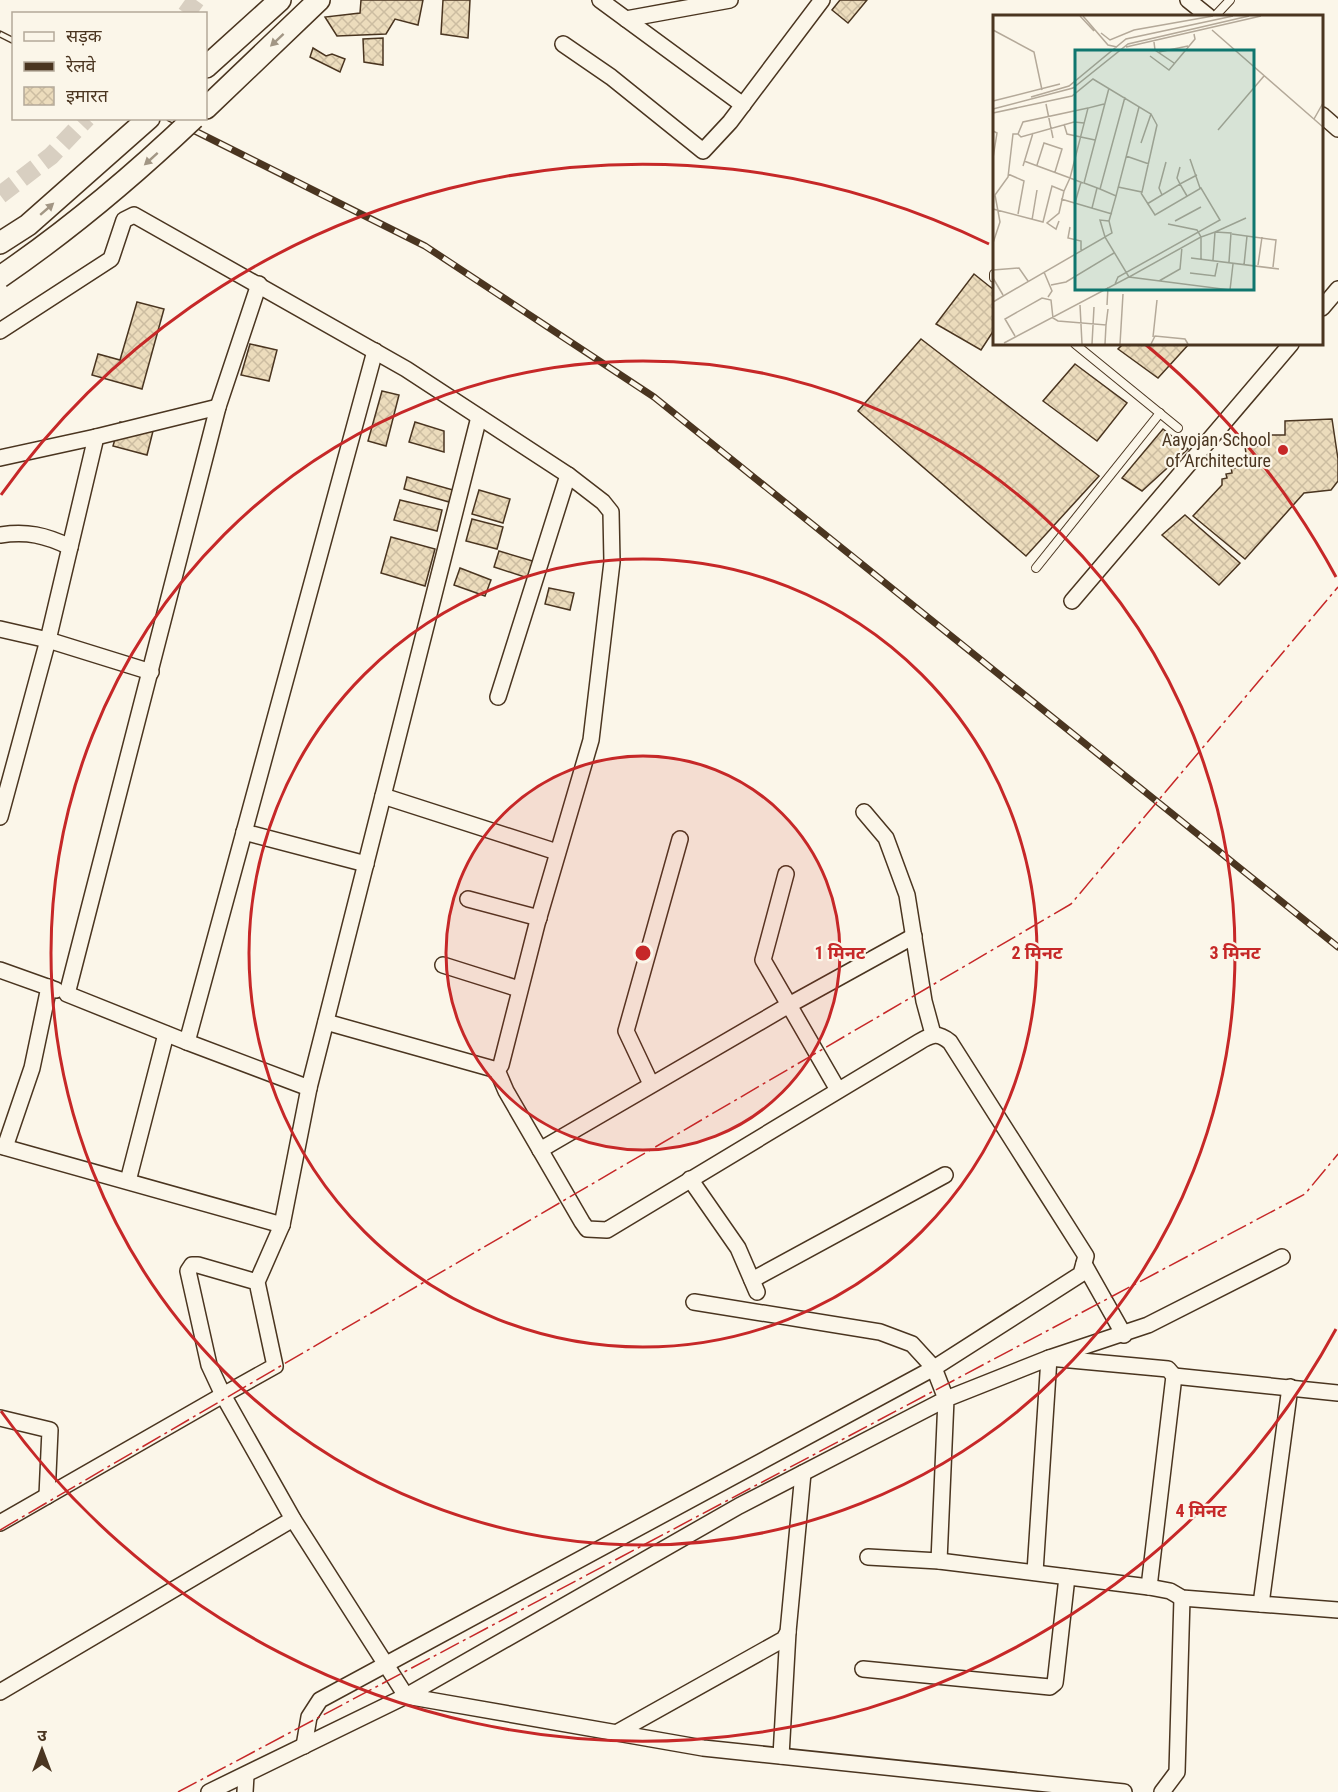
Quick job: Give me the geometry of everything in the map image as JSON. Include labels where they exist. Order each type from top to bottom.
[{"type":"main road","points":[[207,66],[280,0]]},
{"type":"main road","points":[[207,107],[320,0]]},
{"type":"main road","points":[[0,243],[28,225],[147,120]]},
{"type":"main road","points":[[0,277],[59,237],[148,162],[192,120]]},
{"type":"street","points":[[600,0],[743,105]]},
{"type":"street","points":[[626,19],[730,0]]},
{"type":"street","points":[[563,44],[611,77],[703,151],[743,105],[822,0]]},
{"type":"street","points":[[1188,0],[1207,15]]},
{"type":"street","points":[[1323,116],[1338,129]]},
{"type":"street","points":[[0,331],[111,259],[124,220],[134,214],[375,351],[567,475],[609,509],[613,536],[591,740],[557,852],[497,1070],[506,1091],[587,1229],[607,1230],[933,1034],[941,1035],[950,1042],[1086,1256],[1082,1274],[934,1368],[320,1700],[309,1717],[304,1746]]},
{"type":"street","points":[[67,994],[218,407],[259,284]]},
{"type":"street","points":[[1323,307],[1338,289]]},
{"type":"street","points":[[1072,601],[1290,345]]},
{"type":"street","points":[[187,1042],[375,351]]},
{"type":"street","points":[[0,458],[218,407]]},
{"type":"street","points":[[0,1523],[275,1366],[257,1282],[282,1225],[309,1088],[480,417]]},
{"type":"street","points":[[0,816],[7,766],[48,640],[96,437]]},
{"type":"street","points":[[498,697],[567,475]]},
{"type":"street","points":[[0,536],[21,532],[45,536],[70,547]]},
{"type":"street","points":[[0,629],[48,640],[151,672]]},
{"type":"street","points":[[383,796],[557,852]]},
{"type":"street","points":[[864,812],[886,838],[907,895],[924,1001],[933,1034]]},
{"type":"street","points":[[244,832],[366,864]]},
{"type":"street","points":[[651,1084],[626,1031],[680,839]]},
{"type":"street","points":[[786,874],[763,960],[838,1090]]},
{"type":"street","points":[[468,899],[539,918]]},
{"type":"street","points":[[540,1150],[789,1005],[915,936]]},
{"type":"street","points":[[443,965],[519,989]]},
{"type":"street","points":[[0,970],[309,1088]]},
{"type":"street","points":[[49,987],[32,1068],[3,1147],[282,1225]]},
{"type":"street","points":[[326,1022],[497,1070]]},
{"type":"street","points":[[128,1181],[166,1034]]},
{"type":"street","points":[[690,1179],[738,1248],[754,1286],[945,1175]]},
{"type":"street","points":[[209,1792],[406,1696],[739,1506],[946,1399],[1049,1358],[1124,1335],[1282,1257]]},
{"type":"street","points":[[1084,1264],[1124,1335]]},
{"type":"street","points":[[257,1282],[198,1265],[192,1265],[188,1271],[209,1365],[223,1395],[293,1519],[406,1696],[703,1748],[1124,1792]]},
{"type":"street","points":[[694,1302],[880,1332],[912,1344],[934,1368],[946,1399],[939,1561]]},
{"type":"street","points":[[1049,1358],[1168,1369],[1174,1376],[1338,1393]]},
{"type":"street","points":[[1035,1572],[1049,1358]]},
{"type":"street","points":[[1149,1587],[1174,1376]]},
{"type":"street","points":[[1261,1604],[1290,1388]]},
{"type":"street","points":[[0,1418],[50,1430],[47,1496]]},
{"type":"street","points":[[781,1756],[788,1632],[803,1473]]},
{"type":"street","points":[[0,1692],[293,1519]]},
{"type":"street","points":[[868,1557],[939,1561],[1067,1576],[1170,1591],[1182,1598],[1338,1610]]},
{"type":"street","points":[[863,1669],[1050,1687],[1055,1683],[1067,1576]]},
{"type":"street","points":[[1162,1792],[1177,1772],[1182,1598]]},
{"type":"street","points":[[616,1733],[784,1639],[788,1632]]},
{"type":"street","points":[[245,1792],[246,1774]]},
{"type":"lane","points":[[1216,15],[1230,0]]},
{"type":"lane","points":[[1076,345],[1178,428]]},
{"type":"lane","points":[[1036,568],[1160,413]]},
{"type":"building","points":[[361,0],[423,0],[418,25],[395,19],[386,34],[337,36],[325,17],[360,13]]},
{"type":"building","points":[[443,0],[470,0],[468,38],[441,34]]},
{"type":"building","points":[[840,0],[867,0],[848,23],[832,10]]},
{"type":"building","points":[[383,38],[383,65],[364,62],[363,39]]},
{"type":"building","points":[[313,48],[326,56],[332,54],[345,59],[340,72],[310,57]]},
{"type":"building","points":[[974,274],[993,289],[993,332],[981,350],[936,324]]},
{"type":"building","points":[[137,302],[164,309],[142,389],[92,375],[98,354],[120,360]]},
{"type":"building","points":[[921,339],[1099,476],[1026,556],[858,411]]},
{"type":"building","points":[[250,344],[277,350],[269,381],[241,375]]},
{"type":"building","points":[[1122,345],[1188,345],[1158,378],[1118,349]]},
{"type":"building","points":[[1075,364],[1127,403],[1097,441],[1043,401]]},
{"type":"building","points":[[382,391],[399,395],[386,446],[368,441]]},
{"type":"building","points":[[1332,419],[1338,459],[1338,481],[1331,490],[1304,493],[1245,559],[1193,516],[1222,485],[1222,479],[1227,478],[1226,474],[1232,473],[1231,467],[1235,468],[1241,461],[1247,461],[1245,446],[1269,446],[1269,435],[1285,435],[1285,421]]},
{"type":"building","points":[[120,422],[153,431],[147,455],[113,446]]},
{"type":"building","points":[[415,422],[444,431],[444,452],[409,442]]},
{"type":"building","points":[[1163,429],[1188,449],[1142,491],[1122,478]]},
{"type":"building","points":[[407,477],[453,490],[449,502],[404,489]]},
{"type":"building","points":[[479,490],[510,499],[503,523],[472,514]]},
{"type":"building","points":[[400,500],[442,510],[437,531],[394,520]]},
{"type":"building","points":[[1185,515],[1240,563],[1219,585],[1162,535]]},
{"type":"building","points":[[472,519],[503,527],[497,549],[466,541]]},
{"type":"building","points":[[391,537],[435,549],[425,586],[381,573]]},
{"type":"building","points":[[499,551],[536,562],[531,579],[494,567]]},
{"type":"building","points":[[460,568],[491,580],[485,596],[454,585]]},
{"type":"building","points":[[549,588],[574,593],[570,610],[545,604]]},
{"type":"tunnel","points":[[187,12],[196,0]]},
{"type":"tunnel","points":[[0,195],[51,156],[85,120]]},
{"type":"railway","points":[[0,34],[12,40]]},
{"type":"railway","points":[[173,120],[425,246],[654,397],[1338,947]]},
{"type":"power","points":[[0,1530],[1071,904],[1338,587]]},
{"type":"power","points":[[178,1792],[1305,1194],[1338,1154]]},
{"type":"place","name":"Aayojan School of Architecture","points":[[1283,450]]}]
